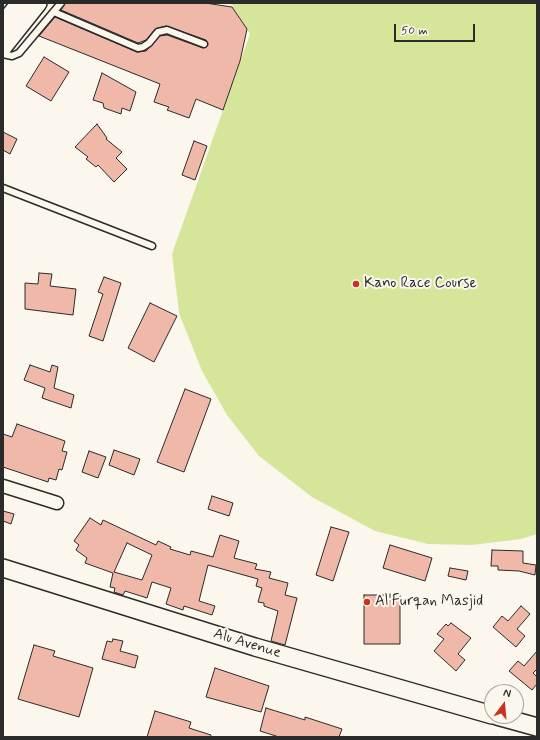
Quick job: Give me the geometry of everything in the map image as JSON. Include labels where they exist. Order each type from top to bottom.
[{"type":"street","points":[[3,24],[20,3]]},
{"type":"street","points":[[3,47],[38,3]]},
{"type":"street","points":[[3,486],[57,503]]},
{"type":"street","name":"Alu Avenue","points":[[3,568],[255,646],[484,713]]},
{"type":"street","points":[[524,724],[537,728]]},
{"type":"lane","points":[[3,54],[12,56],[19,53],[61,3]]},
{"type":"lane","points":[[54,12],[138,48],[149,43],[158,32],[167,30],[204,44]]},
{"type":"lane","points":[[3,188],[152,246]]},
{"type":"green space","name":"Kano Race Course","points":[[230,3],[537,3],[537,534],[521,539],[472,545],[428,544],[375,531],[312,497],[259,456],[227,415],[202,371],[179,313],[172,254],[250,34]]},
{"type":"building","points":[[65,3],[205,3],[232,7],[247,29],[240,61],[223,110],[196,99],[189,118],[167,110],[169,107],[154,102],[160,84],[39,36],[55,17],[137,52],[146,51],[160,36],[167,35],[203,48],[208,45],[206,40],[166,26],[155,29],[146,40],[138,43],[61,10]]},
{"type":"building","points":[[44,57],[69,72],[51,101],[26,86]]},
{"type":"building","points":[[102,73],[136,92],[130,111],[122,108],[121,114],[104,108],[103,103],[93,100]]},
{"type":"building","points":[[97,124],[107,138],[106,139],[122,152],[116,158],[127,169],[114,182],[98,165],[96,167],[86,159],[88,157],[75,147]]},
{"type":"building","points":[[3,132],[17,139],[10,154],[3,150]]},
{"type":"building","points":[[194,141],[207,146],[195,180],[182,175]]},
{"type":"building","points":[[39,273],[52,274],[50,286],[76,289],[73,315],[25,309],[25,283],[38,284]]},
{"type":"building","points":[[104,277],[121,283],[103,341],[89,336],[103,294],[98,292]]},
{"type":"building","points":[[150,303],[177,316],[154,362],[128,348]]},
{"type":"building","points":[[30,365],[50,372],[52,365],[58,367],[54,388],[74,395],[71,408],[42,398],[45,388],[24,380]]},
{"type":"building","points":[[185,389],[211,399],[184,472],[157,462]]},
{"type":"building","points":[[17,424],[65,441],[62,451],[67,452],[62,470],[59,469],[56,480],[49,478],[48,482],[3,467],[3,434],[12,437]]},
{"type":"building","points":[[114,450],[140,459],[134,475],[109,465]]},
{"type":"building","points":[[89,451],[106,457],[98,478],[82,472]]},
{"type":"building","points":[[212,496],[233,503],[229,516],[208,509]]},
{"type":"building","points":[[3,511],[14,514],[11,524],[3,521]]},
{"type":"building","points":[[90,518],[101,525],[103,520],[156,545],[158,541],[171,547],[170,549],[190,555],[191,551],[213,557],[220,535],[239,541],[234,558],[257,564],[255,569],[271,572],[269,578],[288,583],[285,595],[297,598],[285,645],[271,641],[278,611],[264,606],[264,603],[258,602],[262,588],[256,586],[258,579],[208,565],[199,601],[215,606],[212,615],[184,606],[183,610],[166,604],[171,588],[152,582],[147,598],[125,591],[123,595],[114,592],[115,588],[110,587],[113,573],[85,563],[87,558],[76,550],[79,545],[74,541]],"holes":[[[127,543],[152,555],[142,580],[114,572]]]},
{"type":"building","points":[[331,527],[349,532],[333,581],[316,575]]},
{"type":"building","points":[[390,545],[432,558],[425,581],[383,568]]},
{"type":"building","points":[[492,550],[523,551],[523,563],[536,565],[535,575],[519,571],[498,570],[498,566],[491,566]]},
{"type":"building","points":[[450,568],[468,571],[466,580],[448,576]]},
{"type":"building","points":[[364,595],[400,595],[400,644],[364,644]]},
{"type":"building","points":[[521,606],[530,614],[517,629],[525,636],[516,647],[493,627],[502,616],[508,621]]},
{"type":"building","points":[[451,623],[471,638],[458,654],[465,660],[456,671],[434,651],[444,639],[437,634],[446,624],[448,626]]},
{"type":"building","points":[[113,639],[123,641],[120,651],[138,656],[135,668],[102,659],[107,641],[112,642]]},
{"type":"building","points":[[34,645],[55,651],[53,656],[93,668],[79,717],[18,699]]},
{"type":"building","points":[[537,651],[537,669],[533,673],[537,677],[537,684],[532,690],[509,671],[518,661],[524,666]]},
{"type":"building","points":[[215,668],[269,686],[261,712],[206,697]]},
{"type":"building","points":[[266,708],[305,720],[305,717],[342,729],[339,737],[279,737],[260,731]]},
{"type":"building","points":[[155,711],[191,722],[189,728],[211,735],[211,737],[147,737]]},
{"type":"place","name":"Kano Race Course","points":[[356,284]]},
{"type":"place","name":"Al'Furqan Masjid","points":[[367,602]]}]
